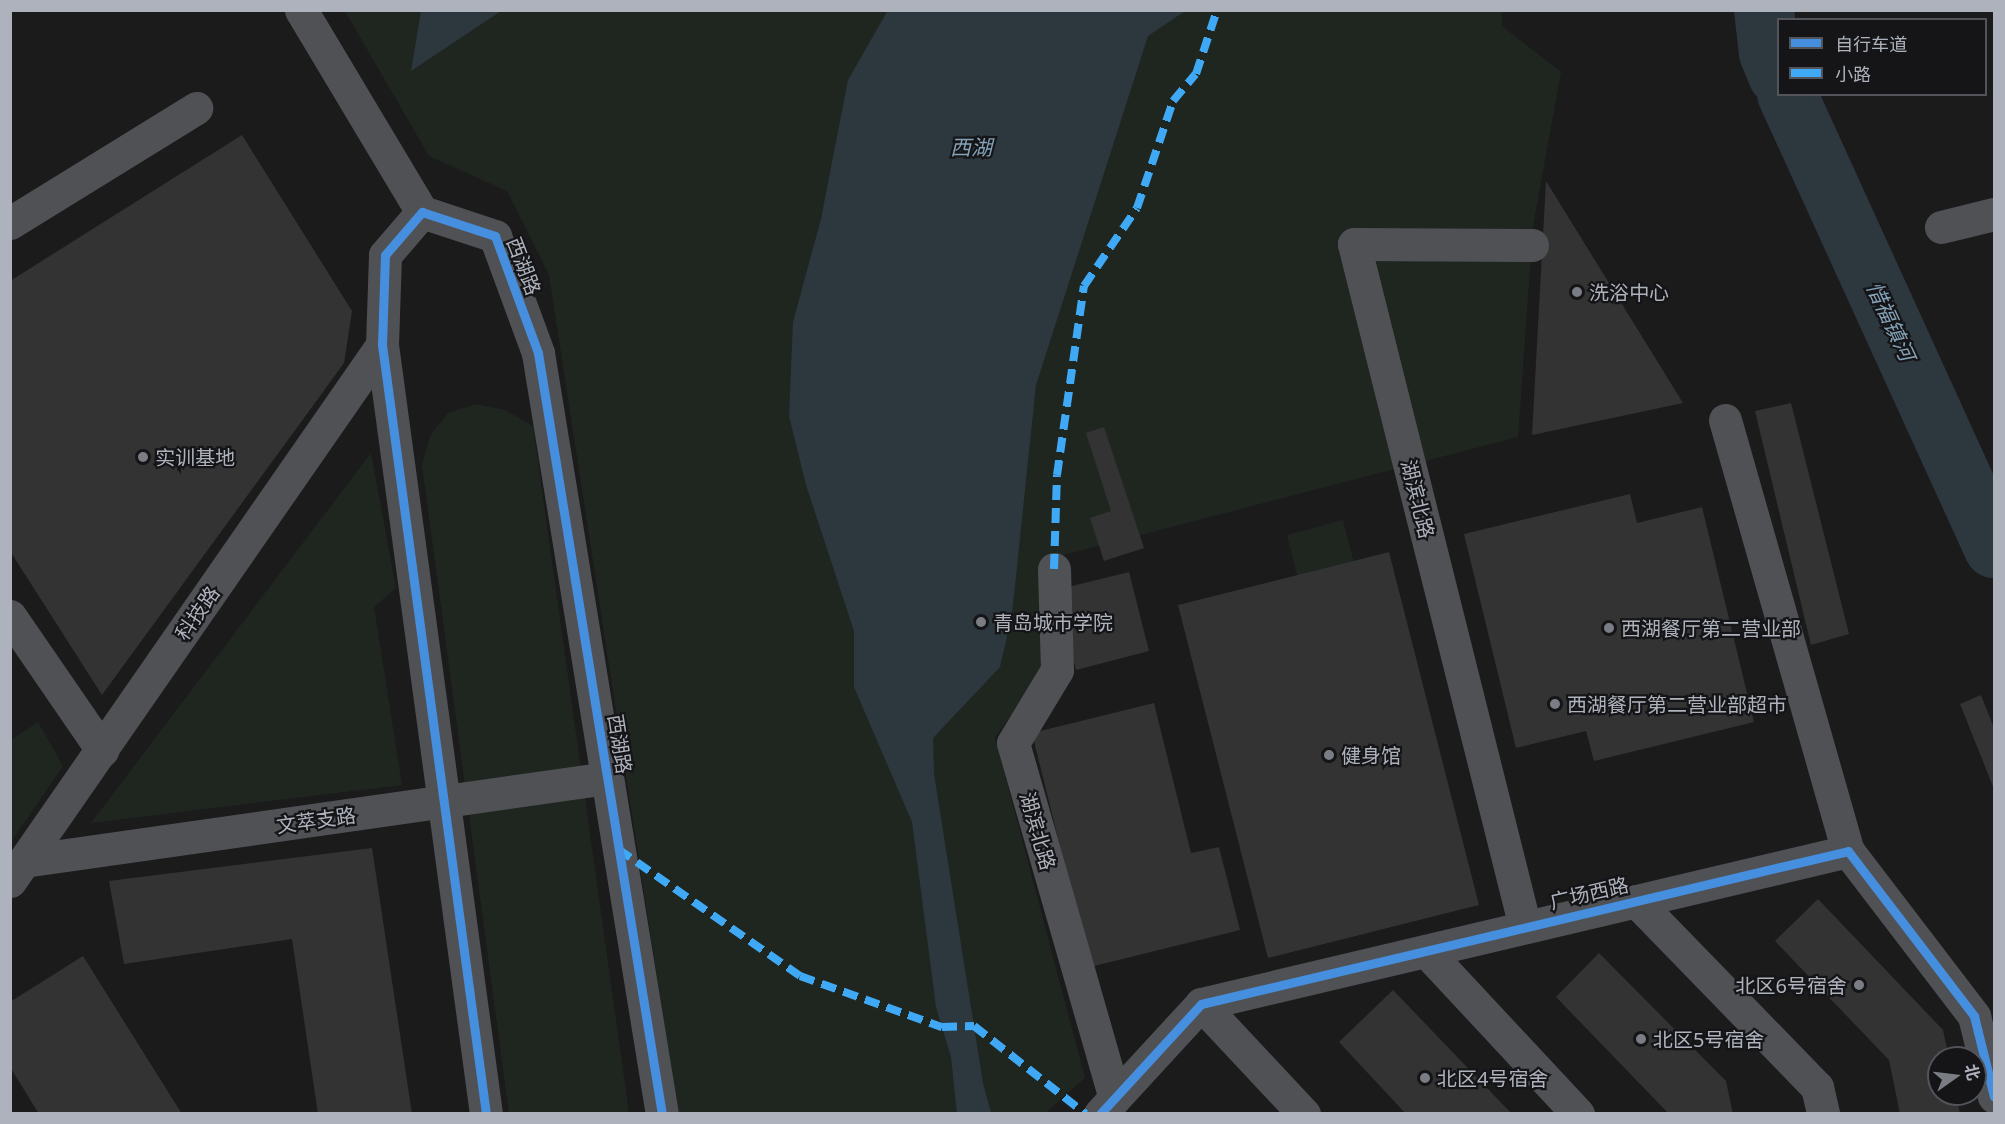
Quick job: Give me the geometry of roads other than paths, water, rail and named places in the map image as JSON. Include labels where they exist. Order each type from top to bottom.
[{"type":"street","points":[[301,10],[422,212],[385,255],[382,345],[486,1113]]},
{"type":"street","points":[[10,223],[196,108]]},
{"type":"street","name":"西湖路","points":[[422,212],[495,236],[538,353],[662,1113]]},
{"type":"street","points":[[1941,227],[1995,214]]},
{"type":"street","name":"湖滨北路","points":[[1525,927],[1354,244],[1532,245]]},
{"type":"street","name":"科技路","points":[[17,871],[382,345]]},
{"type":"street","points":[[1725,420],[1848,851],[1984,1013],[1995,1097]]},
{"type":"street","name":"湖滨北路","points":[[1054,569],[1057,670],[1013,743],[1108,1106]]},
{"type":"street","points":[[10,616],[102,750]]},
{"type":"street","name":"文萃支路","points":[[17,871],[607,778]]},
{"type":"street","name":"广场西路","points":[[1201,1004],[1848,851]]},
{"type":"street","points":[[1636,901],[1817,1087],[1823,1113]]},
{"type":"street","points":[[1426,951],[1578,1113]]},
{"type":"street","points":[[1108,1106],[1201,1004],[1304,1113]]},
{"type":"water","points":[[421,10],[501,11],[411,71]]},
{"type":"water","name":"西湖","points":[[888,10],[1185,11],[1148,36],[1036,385],[1012,614],[1000,667],[933,738],[934,774],[983,1083],[991,1113],[957,1113],[951,1057],[936,1007],[912,822],[854,687],[854,631],[806,485],[789,416],[793,322],[821,219],[848,80]]},
{"type":"waterway","name":"惜福镇河","points":[[1764,10],[1769,53],[1777,73]]},
{"type":"waterway","name":"惜福镇河","points":[[1788,96],[1994,548]]},
{"type":"place","name":"洗浴中心","points":[[1577,292]]},
{"type":"place","name":"实训基地","points":[[143,457]]},
{"type":"place","name":"青岛城市学院","points":[[981,622]]},
{"type":"place","name":"西湖餐厅第二营业部","points":[[1609,628]]},
{"type":"place","name":"西湖餐厅第二营业部超市","points":[[1555,704]]},
{"type":"place","name":"健身馆","points":[[1329,755]]},
{"type":"place","name":"北区6号宿舍","points":[[1859,985]]},
{"type":"place","name":"北区5号宿舍","points":[[1641,1039]]},
{"type":"place","name":"北区4号宿舍","points":[[1425,1078]]}]
